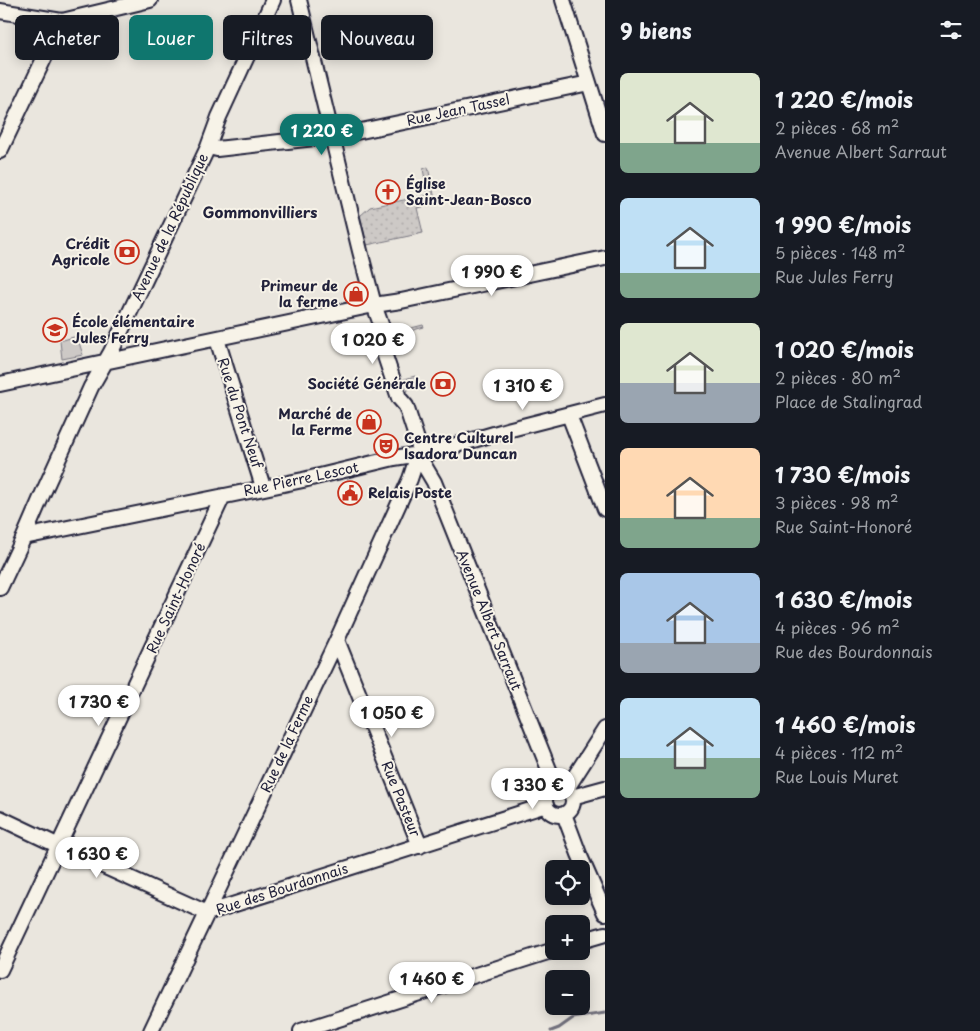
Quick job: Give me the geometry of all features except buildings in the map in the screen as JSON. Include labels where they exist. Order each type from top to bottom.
[{"type":"street","points":[[87,15],[150,0]]},
{"type":"street","name":"Avenue de la République","points":[[0,588],[91,387],[106,361],[208,147],[219,117],[273,0]]},
{"type":"street","points":[[299,0],[332,136],[364,250],[374,305],[386,341],[384,353],[398,398],[406,406],[419,446],[418,455]]},
{"type":"street","points":[[563,0],[605,134]]},
{"type":"street","points":[[0,11],[25,15]]},
{"type":"street","points":[[0,151],[43,60]]},
{"type":"street","name":"Rue Jean Tassel","points":[[208,147],[217,149],[342,135],[589,82]]},
{"type":"street","points":[[0,384],[374,305],[400,297],[605,258]]},
{"type":"street","name":"Rue du Pont Neuf","points":[[217,339],[263,487]]},
{"type":"street","name":"Rue Pierre Lescot","points":[[24,537],[303,480],[394,458],[418,455],[605,404]]},
{"type":"street","points":[[569,415],[605,509]]},
{"type":"street","name":"Rue de la Ferme","points":[[151,1031],[337,640],[410,479],[418,455]]},
{"type":"street","name":"Avenue Albert Sarraut","points":[[418,455],[434,482],[565,791]]},
{"type":"street","name":"Rue Saint-Honoré","points":[[0,970],[223,496]]},
{"type":"street","name":"Rue Pasteur","points":[[337,640],[420,846]]},
{"type":"street","points":[[565,791],[605,730]]},
{"type":"street","points":[[565,791],[573,801],[570,809],[560,815],[548,810],[545,802],[549,791],[605,788]]},
{"type":"street","name":"Rue des Bourdonnais","points":[[0,818],[207,913],[546,805]]},
{"type":"street","points":[[564,814],[578,854],[605,914]]},
{"type":"street","points":[[590,938],[605,934]]},
{"type":"street","points":[[301,1031],[545,953]]},
{"type":"shaded area","points":[[428,167],[436,204],[417,208],[423,233],[367,245],[360,216],[370,207],[428,195],[423,169]]},
{"type":"shaded area","points":[[423,325],[424,327],[410,331],[412,339],[405,334],[399,333],[399,331]]},
{"type":"shaded area","points":[[77,336],[83,355],[62,359],[60,341]]},
{"type":"shaded area","points":[[415,376],[412,386],[407,391],[403,391],[398,381]]},
{"type":"waterway","points":[[551,1031],[573,1018],[605,1013]]},
{"type":"place","name":"Église Saint-Jean-Bosco","points":[[388,192]]},
{"type":"place","name":"Crédit Agricole","points":[[127,252]]},
{"type":"place","name":"Primeur de la ferme","points":[[356,294]]},
{"type":"place","name":"École élémentaire Jules Ferry","points":[[55,330]]},
{"type":"place","name":"Société Générale","points":[[443,384]]},
{"type":"place","name":"Marché de la Ferme","points":[[369,422]]},
{"type":"place","name":"Centre Culturel Isadora Duncan","points":[[386,446]]},
{"type":"place","name":"Relais Poste","points":[[350,493]]},
{"type":"district","name":"Gommonvilliers","points":[[260,213]]}]
